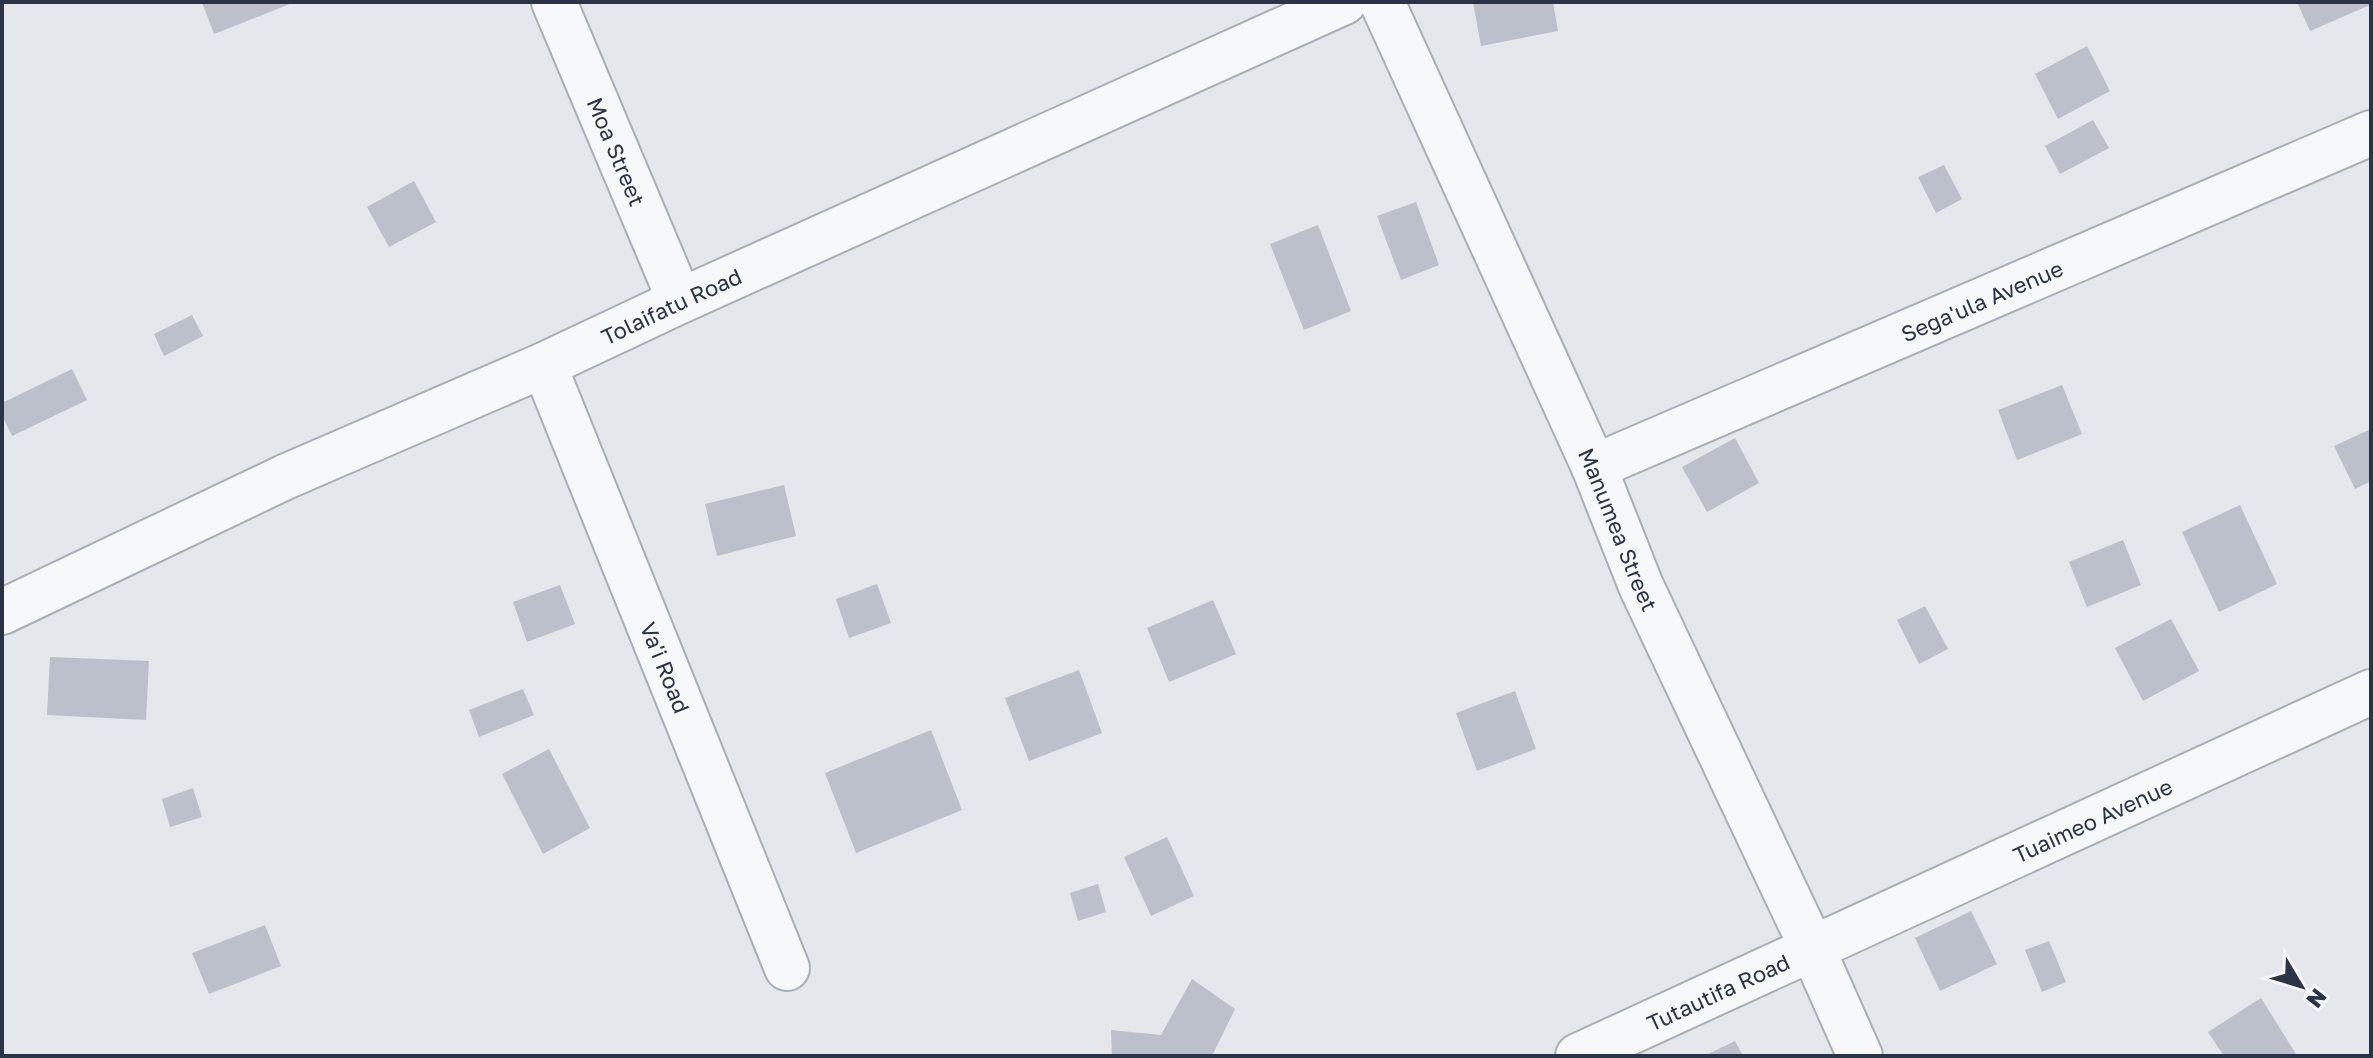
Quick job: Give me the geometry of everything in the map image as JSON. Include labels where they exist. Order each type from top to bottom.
[{"type":"street","name":"Moa Street","points":[[554,2],[680,301]]},
{"type":"street","name":"Tolaifatu Road","points":[[2,612],[285,477],[544,365],[1344,2]]},
{"type":"street","name":"Manumea Street","points":[[1382,2],[1594,467],[1641,586],[1860,1056]]},
{"type":"street","name":"Sega'ula Avenue","points":[[1594,467],[2371,133]]},
{"type":"street","name":"Va'i Road","points":[[544,365],[787,968]]},
{"type":"street","name":"Tuaimeo Avenue","points":[[1813,950],[2371,692]]},
{"type":"street","name":"Tutautifa Road","points":[[1578,1056],[1813,950]]},
{"type":"building","points":[[202,2],[295,2],[214,34]]},
{"type":"building","points":[[1473,2],[1553,2],[1558,31],[1481,46]]},
{"type":"building","points":[[2297,2],[2369,2],[2370,5],[2310,31]]},
{"type":"building","points":[[2087,46],[2110,91],[2058,119],[2035,74]]},
{"type":"building","points":[[2093,120],[2109,148],[2060,174],[2045,146]]},
{"type":"building","points":[[1944,165],[1962,199],[1936,213],[1918,177]]},
{"type":"building","points":[[414,181],[436,222],[389,247],[367,207]]},
{"type":"building","points":[[1416,202],[1439,265],[1401,280],[1377,216]]},
{"type":"building","points":[[1318,225],[1351,311],[1304,330],[1270,244]]},
{"type":"building","points":[[192,315],[203,336],[164,356],[154,334]]},
{"type":"building","points":[[72,369],[87,400],[12,436],[2,415],[2,403]]},
{"type":"building","points":[[2062,385],[2082,434],[2017,460],[1998,410]]},
{"type":"building","points":[[2371,429],[2371,481],[2355,489],[2334,446]]},
{"type":"building","points":[[1735,438],[1759,483],[1707,512],[1682,467]]},
{"type":"building","points":[[784,485],[796,536],[717,556],[705,504]]},
{"type":"building","points":[[2240,505],[2277,584],[2219,612],[2182,532]]},
{"type":"building","points":[[2123,540],[2141,585],[2087,607],[2069,562]]},
{"type":"building","points":[[877,584],[891,623],[849,638],[836,599]]},
{"type":"building","points":[[560,585],[575,624],[527,642],[513,602]]},
{"type":"building","points":[[1213,600],[1236,654],[1169,682],[1147,628]]},
{"type":"building","points":[[1925,606],[1948,649],[1919,664],[1897,620]]},
{"type":"building","points":[[2171,619],[2199,671],[2143,701],[2115,648]]},
{"type":"building","points":[[50,657],[149,661],[146,720],[47,715]]},
{"type":"building","points":[[1079,670],[1102,733],[1029,761],[1005,698]]},
{"type":"building","points":[[523,689],[534,715],[479,737],[469,710]]},
{"type":"building","points":[[1515,691],[1536,749],[1477,771],[1456,713]]},
{"type":"building","points":[[931,730],[962,810],[856,853],[825,773]]},
{"type":"building","points":[[549,749],[590,828],[543,854],[502,774]]},
{"type":"building","points":[[193,788],[202,817],[170,827],[162,799]]},
{"type":"building","points":[[1167,837],[1194,896],[1151,916],[1124,857]]},
{"type":"building","points":[[1098,884],[1106,912],[1078,921],[1070,893]]},
{"type":"building","points":[[1971,911],[1997,964],[1940,991],[1915,938]]},
{"type":"building","points":[[265,925],[281,966],[209,994],[192,953]]},
{"type":"building","points":[[2049,941],[2066,982],[2042,992],[2025,950]]},
{"type":"building","points":[[1192,979],[1235,1009],[1212,1056],[1112,1056],[1111,1030],[1161,1035]]},
{"type":"building","points":[[2261,998],[2296,1054],[2224,1056],[2208,1032]]},
{"type":"building","points":[[1735,1041],[1743,1056],[1704,1056]]}]
